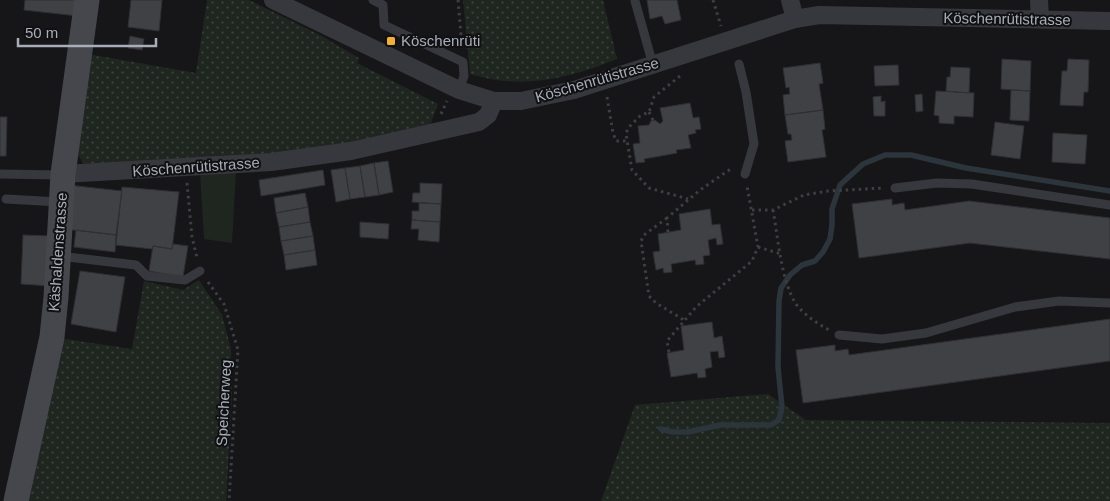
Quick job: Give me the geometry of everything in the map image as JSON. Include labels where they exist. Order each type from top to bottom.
[{"type":"street","name":"Käshaldenstrasse","points":[[16,501],[52,337],[59,256],[63,174],[87,0]]},
{"type":"street","points":[[790,0],[795,19]]},
{"type":"street","points":[[1039,0],[1040,19]]},
{"type":"street","points":[[281,2],[459,90],[494,101]]},
{"type":"street","name":"Köschenrütistrasse","points":[[63,174],[271,162],[351,151],[478,122],[488,115],[494,101],[521,101],[548,96],[603,81],[795,19],[827,15],[1110,21]]},
{"type":"lane","points":[[373,0],[383,5],[384,25],[463,62],[464,76],[459,90]]},
{"type":"lane","points":[[635,1],[653,65]]},
{"type":"lane","points":[[739,64],[746,92],[754,144],[744,174]]},
{"type":"lane","points":[[0,174],[63,174]]},
{"type":"lane","points":[[895,188],[937,182],[972,184],[1110,205]]},
{"type":"lane","points":[[6,199],[62,202]]},
{"type":"lane","points":[[59,256],[136,265],[147,276],[185,280],[200,271]]},
{"type":"lane","points":[[839,335],[882,339],[926,333],[1015,307],[1059,301],[1110,303]]},
{"type":"path","points":[[458,0],[463,62]]},
{"type":"path","points":[[713,0],[721,29]]},
{"type":"path","points":[[653,120],[649,112],[654,97],[686,71]]},
{"type":"path","points":[[603,81],[613,134],[616,141],[627,141]]},
{"type":"path","points":[[649,112],[632,122],[626,134],[632,170],[649,188],[688,199]]},
{"type":"path","points":[[684,320],[656,303],[650,296],[641,241],[644,235],[688,199],[751,154]]},
{"type":"path","name":"Speicherweg","points":[[186,168],[192,237],[200,271],[224,304],[238,350],[229,501]]},
{"type":"path","points":[[669,352],[667,341],[684,320],[696,306],[752,261],[758,247],[744,174]]},
{"type":"path","points":[[752,210],[773,210],[804,195],[828,191],[895,188]]},
{"type":"path","points":[[773,210],[789,290],[797,305],[811,320],[839,335]]},
{"type":"path","points":[[666,218],[668,232]]},
{"type":"path","points":[[758,247],[781,254]]},
{"type":"shaded area","points":[[207,0],[249,0],[320,35],[359,58],[357,63],[438,104],[429,128],[343,144],[265,155],[84,164],[78,155],[88,54],[196,73]]},
{"type":"shaded area","points":[[463,0],[603,0],[617,59],[562,77],[526,82],[489,79],[470,74]]},
{"type":"shaded area","points":[[200,173],[236,173],[232,243],[204,239]]},
{"type":"shaded area","points":[[199,280],[222,315],[231,349],[232,394],[226,501],[23,501],[59,338],[132,349],[144,281],[183,290]]},
{"type":"shaded area","points":[[768,394],[806,420],[1110,423],[1110,501],[601,501],[635,405]]},
{"type":"building","points":[[25,0],[80,0],[78,16],[24,10]]},
{"type":"building","points":[[131,0],[162,0],[159,31],[128,27]]},
{"type":"building","points":[[647,0],[677,0],[681,20],[665,24],[662,16],[650,19]]},
{"type":"building","points":[[130,36],[144,39],[142,50],[128,48]]},
{"type":"building","points":[[1002,59],[1031,61],[1030,91],[1001,89]]},
{"type":"building","points":[[1068,59],[1089,60],[1088,92],[1084,92],[1083,106],[1060,105],[1062,71],[1067,71]]},
{"type":"building","points":[[820,63],[823,83],[819,84],[823,110],[785,115],[783,95],[790,94],[789,87],[786,88],[783,68]]},
{"type":"building","points":[[898,65],[899,85],[875,86],[874,66]]},
{"type":"building","points":[[951,67],[970,68],[969,93],[946,91],[947,77],[950,77]]},
{"type":"building","points":[[1011,90],[1030,91],[1029,121],[1010,120]]},
{"type":"building","points":[[936,91],[974,93],[973,117],[954,116],[954,124],[939,123],[939,116],[934,115]]},
{"type":"building","points":[[922,94],[923,111],[916,112],[915,95]]},
{"type":"building","points":[[881,96],[881,102],[885,101],[885,116],[874,116],[873,97]]},
{"type":"building","points":[[690,103],[693,118],[699,117],[701,129],[695,130],[696,133],[688,135],[691,148],[676,150],[677,153],[644,159],[645,162],[636,163],[633,144],[640,143],[638,126],[649,125],[651,121],[655,120],[660,124],[663,121],[660,108]]},
{"type":"building","points":[[823,110],[825,129],[822,130],[826,157],[788,162],[785,141],[792,140],[791,134],[788,134],[785,115]]},
{"type":"building","points":[[0,117],[7,117],[6,156],[0,156]]},
{"type":"building","points":[[995,122],[1024,126],[1020,159],[991,155]]},
{"type":"building","points":[[1053,133],[1087,135],[1085,164],[1052,162]]},
{"type":"building","points":[[388,161],[393,192],[379,195],[374,163]]},
{"type":"building","points":[[374,163],[379,195],[365,197],[360,166]]},
{"type":"building","points":[[360,166],[365,197],[350,199],[345,168]]},
{"type":"building","points":[[345,168],[350,199],[336,202],[331,170]]},
{"type":"building","points":[[323,170],[325,185],[261,196],[259,180]]},
{"type":"building","points":[[420,183],[442,184],[441,204],[412,202],[413,193],[420,193]]},
{"type":"building","points":[[68,185],[122,191],[116,235],[65,229]]},
{"type":"building","points":[[122,187],[179,192],[172,249],[153,246],[152,249],[116,245]]},
{"type":"building","points":[[305,193],[308,207],[276,213],[274,198]]},
{"type":"building","points":[[892,199],[892,205],[904,203],[905,210],[969,201],[1110,218],[1110,259],[970,243],[859,258],[852,204]]},
{"type":"building","points":[[419,203],[441,204],[440,222],[412,220],[412,211],[419,211]]},
{"type":"building","points":[[308,207],[310,222],[279,227],[276,213]]},
{"type":"building","points":[[710,209],[712,225],[720,224],[723,244],[717,245],[716,238],[708,240],[710,255],[703,256],[704,264],[696,265],[695,260],[671,264],[672,272],[664,273],[663,268],[656,270],[653,252],[660,251],[658,234],[681,230],[679,214]]},
{"type":"building","points":[[412,220],[440,222],[439,242],[418,240],[419,229],[411,229]]},
{"type":"building","points":[[310,222],[313,236],[281,241],[279,227]]},
{"type":"building","points":[[360,222],[389,224],[388,239],[360,237]]},
{"type":"building","points":[[76,230],[116,235],[115,252],[74,247]]},
{"type":"building","points":[[23,235],[52,236],[50,286],[21,284]]},
{"type":"building","points":[[313,236],[315,250],[284,255],[281,241]]},
{"type":"building","points":[[173,244],[188,246],[183,277],[149,271],[153,246],[172,249]]},
{"type":"building","points":[[315,250],[317,265],[286,270],[284,255]]},
{"type":"building","points":[[80,271],[125,277],[116,332],[71,324]]},
{"type":"building","points":[[1110,319],[1110,361],[803,403],[796,350],[835,345],[835,351],[848,349],[849,355]]},
{"type":"building","points":[[712,322],[714,338],[722,336],[725,357],[719,358],[718,351],[710,352],[712,367],[705,369],[706,377],[698,378],[697,373],[671,377],[667,353],[684,350],[681,326]]},
{"type":"waterway","points":[[661,429],[673,432],[688,432],[720,425],[771,425],[779,420],[782,407],[778,367],[779,301],[781,288],[790,275],[802,265],[815,261],[823,252],[830,239],[832,209],[840,185],[863,164],[885,155],[911,155],[966,168],[1110,191]]},
{"type":"place","name":"Köschenrüti","points":[[391,41]]}]
